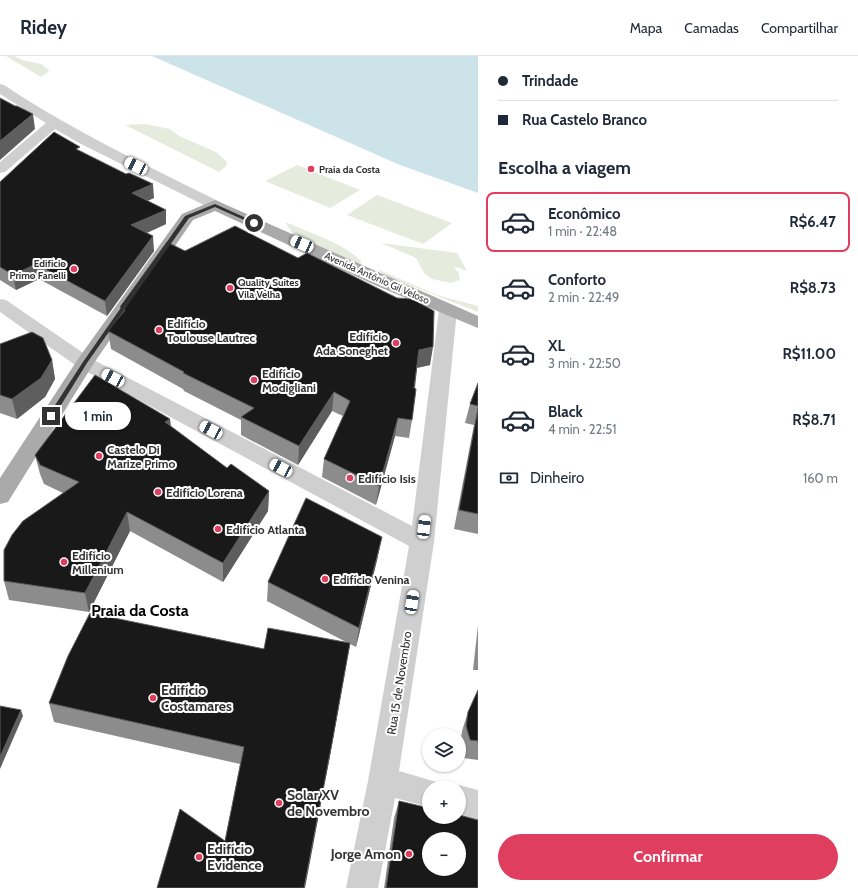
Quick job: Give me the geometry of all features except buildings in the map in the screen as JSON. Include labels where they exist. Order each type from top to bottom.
[{"type":"main road","name":"Avenida Antônio Gil Veloso","points":[[215,205],[478,323]]},
{"type":"main road","points":[[0,496],[85,363],[187,217],[215,205]]},
{"type":"street","name":"Avenida Antônio Gil Veloso","points":[[0,88],[31,109],[84,140],[215,205]]},
{"type":"street","points":[[0,169],[55,122]]},
{"type":"street","points":[[0,304],[85,363],[422,542]]},
{"type":"street","name":"Rua 15 de Novembro","points":[[362,888],[383,781],[422,542],[448,310]]},
{"type":"street","points":[[383,781],[422,791]]},
{"type":"street","points":[[466,802],[478,805]]},
{"type":"shaded area","points":[[6,56],[15,56],[22,60],[41,64],[49,70],[41,77]]},
{"type":"shaded area","points":[[145,124],[170,129],[179,136],[216,152],[227,162],[226,166],[219,172],[125,125]]},
{"type":"shaded area","points":[[297,165],[360,190],[330,208],[265,181]]},
{"type":"shaded area","points":[[377,195],[452,223],[423,244],[347,215]]},
{"type":"shaded area","points":[[285,222],[338,245],[362,263],[359,264],[294,236]]},
{"type":"shaded area","points":[[381,243],[457,253],[467,271],[454,266],[459,274],[460,280],[451,283],[432,279],[425,274],[416,258]]},
{"type":"shaded area","points":[[377,269],[437,295],[478,306],[478,312],[384,275]]},
{"type":"water","points":[[152,56],[478,56],[478,193],[400,165]]},
{"type":"place","name":"Praia da Costa","points":[[311,169]]},
{"type":"place","name":"Edifício Primo Fanelli","points":[[74,269]]},
{"type":"place","name":"Quality Suites Vila Velha","points":[[230,288]]},
{"type":"place","name":"Edifício Toulouse Lautrec","points":[[159,330]]},
{"type":"place","name":"Edifício Ada Soneghet","points":[[396,343]]},
{"type":"place","name":"Edifício Modigliani","points":[[254,380]]},
{"type":"place","name":"Castelo Di Marize Primo","points":[[99,456]]},
{"type":"place","name":"Edifício Isis","points":[[350,478]]},
{"type":"place","name":"Edifício Lorena","points":[[158,492]]},
{"type":"place","name":"Edifício Atlanta","points":[[218,529]]},
{"type":"place","name":"Edifício Millenium","points":[[64,562]]},
{"type":"place","name":"Edifício Venina","points":[[325,579]]},
{"type":"place","name":"Edifício Costamares","points":[[153,698]]},
{"type":"place","name":"Solar XV de Novembro","points":[[279,803]]},
{"type":"place","name":"Jorge Amon","points":[[409,854]]},
{"type":"place","name":"Edifício Evidence","points":[[199,857]]},
{"type":"district","name":"Praia da Costa","points":[[140,610]]},
{"type":"route","points":[[51,416],[85,363],[187,217],[195,212],[215,205],[254,223]]}]
